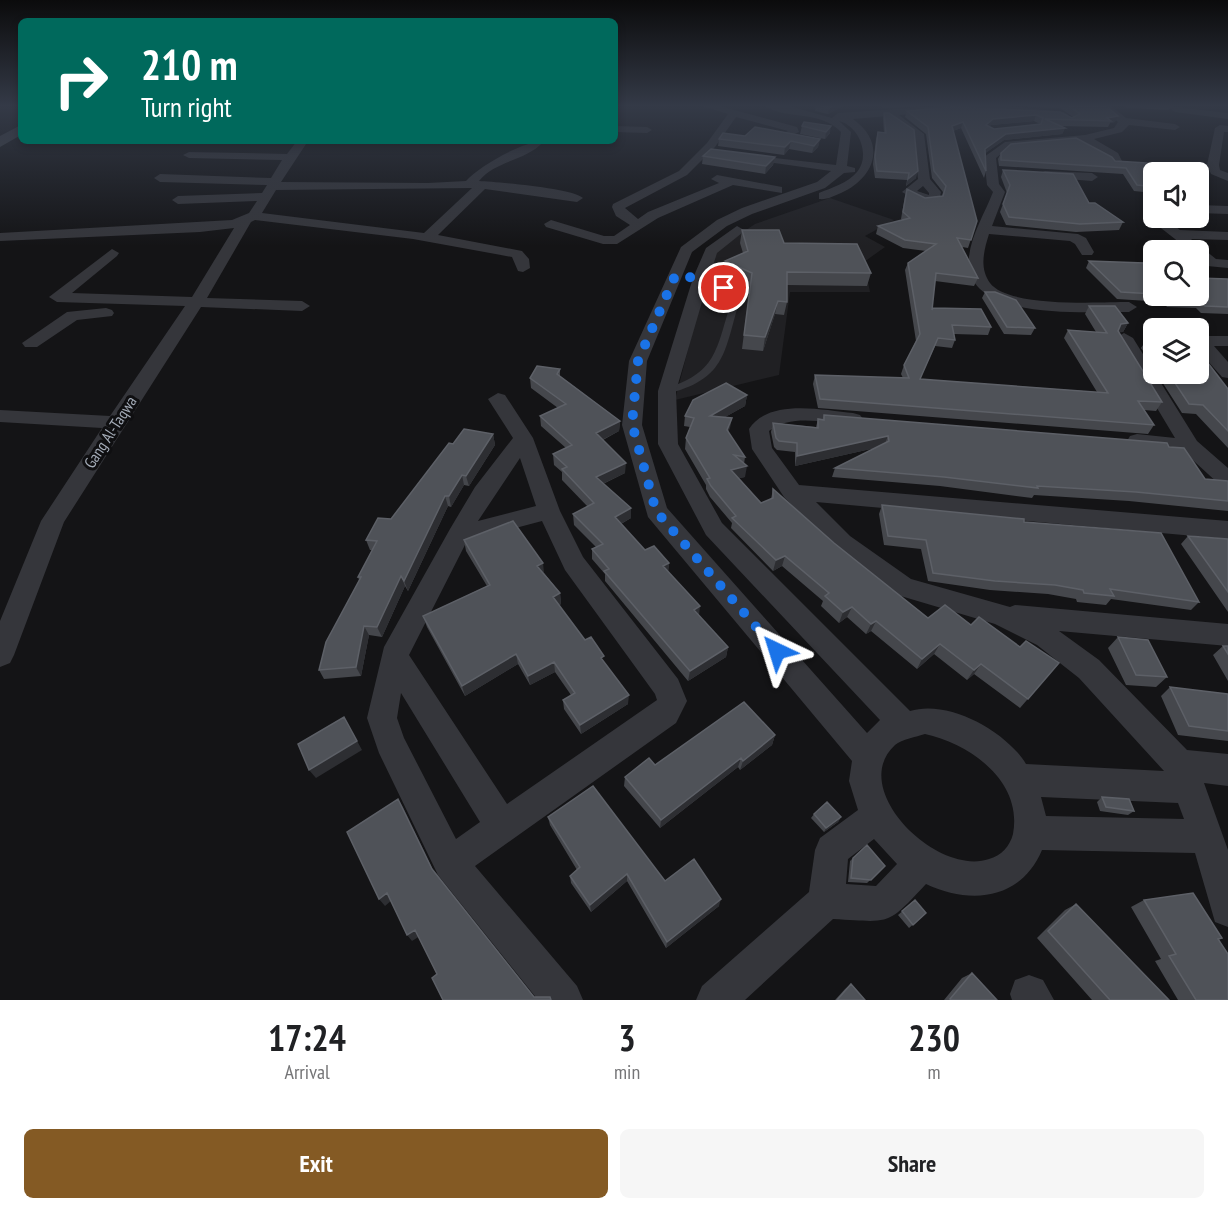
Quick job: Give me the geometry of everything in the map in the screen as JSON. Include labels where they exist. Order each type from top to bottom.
[{"type":"street","name":"Gang Al-Taqwa","points":[[0,655],[52,521],[294,153]]},
{"type":"street","points":[[428,237],[476,184],[479,172],[492,162],[519,153]]},
{"type":"street","points":[[638,225],[621,213],[618,207],[683,173],[703,153]]},
{"type":"street","points":[[723,153],[796,164],[800,168],[850,173]]},
{"type":"street","points":[[848,153],[850,173]]},
{"type":"street","points":[[868,153],[850,173],[812,201],[763,217],[740,228],[711,251],[667,391],[668,444],[714,529],[902,723]]},
{"type":"street","points":[[921,153],[924,180]]},
{"type":"street","points":[[995,153],[990,157],[990,171],[993,185],[999,192],[975,254],[976,274],[991,292],[1008,298],[1037,303],[1129,307]]},
{"type":"street","points":[[1110,153],[1114,155],[1117,163]]},
{"type":"street","points":[[1215,153],[1213,165],[1215,172],[1228,177]]},
{"type":"street","points":[[189,155],[290,157]]},
{"type":"street","points":[[990,171],[1006,172]]},
{"type":"street","points":[[683,173],[778,190]]},
{"type":"street","points":[[850,173],[800,194],[747,211],[722,223],[686,250],[638,361],[632,424],[656,511],[867,756]]},
{"type":"street","points":[[1032,174],[1092,177]]},
{"type":"street","points":[[160,178],[271,188],[428,187],[439,184],[476,184],[578,198]]},
{"type":"street","points":[[551,224],[606,240],[624,237],[653,215],[731,182]]},
{"type":"street","points":[[178,200],[271,188]]},
{"type":"street","points":[[1209,209],[1228,210]]},
{"type":"street","points":[[0,237],[200,228],[250,219],[428,237],[517,254],[522,259],[523,268]]},
{"type":"street","points":[[1169,228],[1184,240]]},
{"type":"street","points":[[986,230],[1073,237],[1082,241],[1087,252]]},
{"type":"street","points":[[1177,234],[1228,236]]},
{"type":"street","points":[[112,253],[57,297],[191,309]]},
{"type":"street","points":[[1209,260],[1212,263],[1228,264]]},
{"type":"street","points":[[675,276],[701,278]]},
{"type":"street","points":[[31,343],[65,319],[81,313],[302,306]]},
{"type":"street","points":[[1124,338],[1190,446],[1228,480]]},
{"type":"street","points":[[1228,341],[1209,340],[1205,347],[1228,373]]},
{"type":"street","points":[[634,390],[667,391]]},
{"type":"street","points":[[450,863],[666,713],[672,701],[668,688],[574,563],[549,512],[524,438],[498,399]]},
{"type":"street","points":[[876,421],[806,415],[774,417],[759,429],[762,450],[792,492],[842,542],[903,587],[1002,615],[1047,637],[1089,669],[1185,776],[1225,892]]},
{"type":"street","points":[[0,416],[116,423]]},
{"type":"street","points":[[524,438],[483,493],[458,535],[394,656],[382,718],[390,743],[450,863],[563,1000]]},
{"type":"street","points":[[1120,440],[1190,446]]},
{"type":"street","points":[[792,492],[1228,530]]},
{"type":"street","points":[[458,535],[549,512]]},
{"type":"street","points":[[1002,615],[1228,635]]},
{"type":"street","points":[[394,656],[501,826]]},
{"type":"street","points":[[934,722],[951,726],[976,738],[1000,757],[1018,780],[1029,807],[1032,833],[1023,856],[1006,873],[981,880],[952,877],[922,863],[896,843],[877,817],[868,795],[865,774],[867,756],[880,735],[902,723],[934,722]]},
{"type":"street","points":[[1018,780],[1185,776],[1228,770]]},
{"type":"street","points":[[716,1000],[826,901],[832,850],[877,817]]},
{"type":"street","points":[[1032,833],[1207,836]]},
{"type":"street","points":[[826,901],[883,904],[922,863]]},
{"type":"lane","points":[[667,391],[685,387],[698,380],[715,365],[735,302],[728,290],[701,278]]},
{"type":"shaded area","points":[[830,198],[894,220],[865,236],[885,247],[864,262],[870,292],[790,292],[779,375],[675,400],[713,252],[755,224]]},
{"type":"building","points":[[707,153],[740,153],[775,157],[766,166],[703,156]]},
{"type":"building","points":[[876,153],[916,153],[918,171],[908,179],[909,173],[877,171]]},
{"type":"building","points":[[932,153],[959,153],[977,221],[971,240],[957,238],[978,278],[936,273],[932,310],[933,308],[981,309],[991,327],[952,325],[955,340],[938,338],[920,379],[1108,393],[1068,330],[1107,333],[1089,306],[1115,306],[1128,323],[1121,324],[1118,331],[1143,371],[1143,384],[1151,384],[1162,402],[1138,401],[1154,425],[820,399],[815,375],[909,378],[904,365],[920,334],[908,263],[936,244],[905,240],[878,226],[910,218],[903,212],[907,189],[925,198],[943,196],[946,186],[934,171]]},
{"type":"building","points":[[977,153],[985,153],[986,171]]},
{"type":"building","points":[[1001,153],[1104,153],[1115,161],[1143,163],[1143,186],[1137,185],[1126,168],[1001,160]]},
{"type":"building","points":[[1003,170],[1073,174],[1089,203],[1095,203],[1123,222],[1080,224],[1009,217],[1003,204],[1010,185]]},
{"type":"building","points":[[742,230],[779,230],[784,243],[857,244],[871,273],[787,272],[787,302],[778,301],[765,337],[744,335],[752,273],[725,261],[748,251]]},
{"type":"building","points":[[1089,261],[1143,263],[1143,293],[1121,292]]},
{"type":"building","points":[[1209,278],[1228,279],[1228,307],[1205,306],[1209,306]]},
{"type":"building","points":[[985,292],[995,292],[1016,300],[1035,328],[1007,327]]},
{"type":"building","points":[[1209,364],[1228,389],[1228,431],[1203,405],[1189,404],[1176,384],[1209,384]]},
{"type":"building","points":[[537,366],[560,369],[557,374],[620,421],[596,433],[626,463],[596,477],[631,508],[615,517],[645,550],[654,546],[669,563],[663,566],[700,606],[694,610],[728,647],[690,671],[604,571],[609,569],[592,549],[603,544],[573,514],[594,503],[562,469],[567,467],[553,454],[572,445],[540,416],[566,404],[530,378]]},
{"type":"building","points":[[726,383],[747,395],[710,416],[732,418],[727,430],[745,457],[734,455],[747,466],[731,470],[761,503],[773,498],[773,489],[834,543],[928,618],[945,605],[971,625],[979,617],[1020,647],[1026,641],[1059,663],[1028,699],[981,664],[974,670],[940,644],[922,659],[876,621],[871,624],[852,607],[843,612],[825,596],[829,593],[785,556],[776,560],[732,518],[736,516],[711,486],[707,479],[710,478],[686,438],[694,418],[685,416],[693,400]]},
{"type":"building","points":[[824,415],[1167,443],[1169,447],[1184,448],[1205,479],[1228,481],[1228,501],[1136,492],[1037,486],[1038,488],[835,468],[889,441],[888,436],[797,456],[797,443],[779,441],[776,438],[773,423],[818,428],[818,419],[824,420]]},
{"type":"building","points":[[464,429],[493,434],[466,476],[462,475],[449,496],[445,496],[404,581],[401,576],[377,627],[364,626],[356,667],[319,670],[326,642],[361,577],[358,577],[377,541],[366,540],[378,518],[391,519],[449,443],[453,444]]},
{"type":"building","points":[[882,505],[1024,519],[1024,522],[1161,533],[1199,602],[1110,589],[1114,596],[1084,593],[1083,590],[1055,585],[995,581],[933,573],[926,540],[888,536]]},
{"type":"building","points":[[513,521],[543,563],[537,566],[560,593],[553,597],[585,640],[591,637],[604,656],[601,658],[629,695],[580,725],[563,700],[575,693],[554,662],[528,676],[516,654],[462,686],[423,616],[490,585],[464,540]]},
{"type":"building","points":[[1188,536],[1228,539],[1228,592]]},
{"type":"building","points":[[1118,637],[1148,640],[1167,677],[1136,675]]},
{"type":"building","points":[[1170,687],[1228,694],[1228,731],[1189,726]]},
{"type":"building","points":[[744,702],[775,735],[743,761],[741,758],[661,820],[625,777],[649,758],[655,765]]},
{"type":"building","points":[[344,717],[357,741],[309,770],[298,744]]},
{"type":"building","points":[[593,786],[665,881],[694,859],[721,899],[667,942],[627,874],[590,905],[570,876],[580,867],[548,817]]},
{"type":"building","points":[[1102,797],[1129,799],[1134,811],[1106,807]]},
{"type":"building","points":[[398,799],[432,869],[534,997],[550,997],[551,1000],[443,1000],[432,978],[437,974],[415,930],[407,935],[387,893],[379,899],[347,832]]},
{"type":"building","points":[[827,802],[841,817],[826,828],[814,814]]},
{"type":"building","points":[[867,845],[885,866],[871,880],[851,878],[853,858]]},
{"type":"building","points":[[1193,893],[1222,938],[1218,939],[1228,954],[1228,1000],[1196,1000],[1169,956],[1176,954],[1144,900]]},
{"type":"building","points":[[915,900],[926,913],[913,925],[902,911]]},
{"type":"building","points":[[1076,904],[1169,1000],[1110,1000],[1048,931]]},
{"type":"building","points":[[972,973],[997,1000],[950,999]]},
{"type":"building","points":[[851,984],[865,1000],[837,1000]]},
{"type":"route","points":[[724,288],[701,278],[675,276],[638,361],[632,424],[656,511],[777,651]]}]
